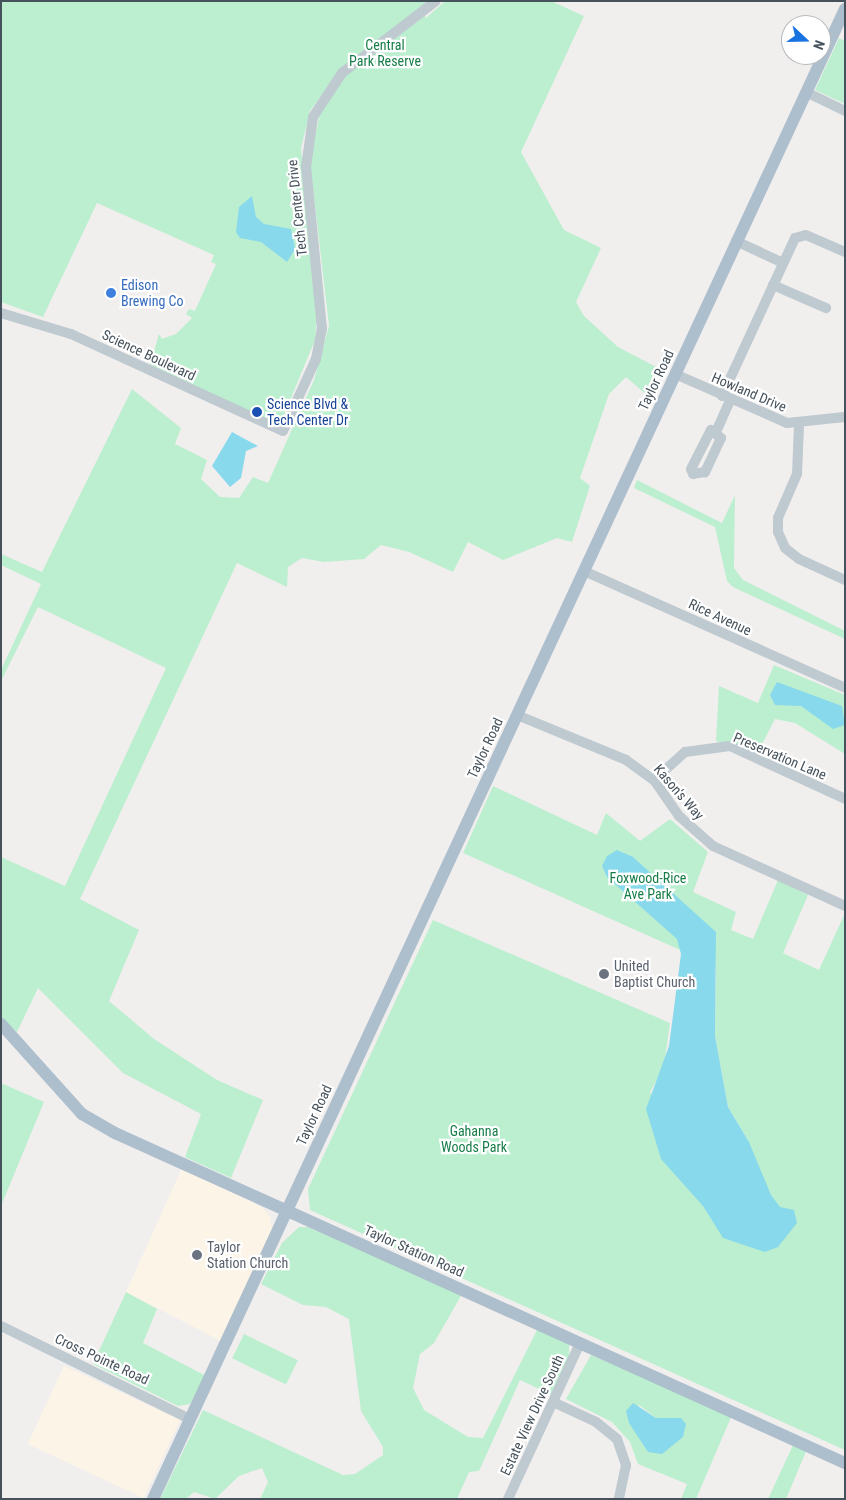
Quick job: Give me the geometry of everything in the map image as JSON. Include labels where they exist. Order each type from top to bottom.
[{"type":"main road","name":"Taylor Road","points":[[153,1499],[845,9]]},
{"type":"main road","name":"Taylor Station Road","points":[[1,1024],[82,1114],[115,1133],[845,1463]]},
{"type":"street","name":"Tech Center Drive","points":[[283,431],[316,359],[322,330],[306,168],[313,117],[342,73],[436,1]]},
{"type":"street","points":[[806,92],[845,111]]},
{"type":"street","points":[[716,432],[726,398],[773,285],[783,263],[802,234],[845,252]]},
{"type":"street","points":[[736,241],[783,263]]},
{"type":"street","points":[[773,285],[826,308]]},
{"type":"street","name":"Science Boulevard","points":[[1,314],[70,334],[283,431]]},
{"type":"street","name":"Howland Drive","points":[[676,374],[726,398],[800,425],[845,416]]},
{"type":"street","points":[[800,425],[797,474],[778,518],[778,532],[784,548],[798,559],[845,580]]},
{"type":"street","name":"Rice Avenue","points":[[584,570],[845,688]]},
{"type":"street","name":"Kason's Way","points":[[517,715],[626,760],[654,780],[678,816],[712,846],[845,906]]},
{"type":"street","name":"Preservation Lane","points":[[654,780],[685,752],[730,746],[845,799]]},
{"type":"street","name":"Cross Pointe Road","points":[[1,1326],[190,1419]]},
{"type":"street","name":"Estate View Drive South","points":[[508,1499],[580,1343]]},
{"type":"street","points":[[553,1402],[596,1422],[617,1440],[626,1465],[618,1499]]},
{"type":"shaded area","points":[[182,1168],[263,1208],[270,1217],[272,1230],[221,1341],[126,1292]]},
{"type":"shaded area","points":[[64,1366],[180,1420],[144,1498],[28,1444]]},
{"type":"green space","name":"Central Park Reserve","points":[[1,1],[427,1],[421,7],[426,18],[445,1],[551,1],[584,16],[521,152],[564,230],[601,248],[576,302],[584,316],[618,347],[662,370],[649,397],[626,377],[609,394],[580,478],[590,486],[572,542],[557,538],[503,560],[468,542],[453,572],[409,552],[381,545],[364,559],[324,562],[302,558],[288,567],[287,587],[237,563],[80,899],[139,930],[109,1001],[154,1039],[217,1080],[263,1100],[231,1178],[185,1157],[201,1114],[123,1073],[38,988],[17,1032],[1,1018],[1,857],[65,886],[166,668],[38,607],[1,681],[1,670],[41,584],[1,565],[1,554],[42,572],[132,389],[181,428],[175,444],[207,460],[201,479],[220,497],[239,498],[253,477],[268,483],[314,380],[329,326],[310,162],[320,113],[337,74],[310,111],[301,148],[317,315],[315,340],[282,420],[275,424],[150,365],[159,334],[162,339],[176,334],[192,318],[186,314],[189,309],[195,311],[216,264],[211,262],[214,255],[97,203],[43,317],[1,302]]},
{"type":"green space","points":[[839,38],[845,41],[845,104],[815,90],[827,65],[831,65],[831,55]]},
{"type":"green space","points":[[637,480],[722,523],[735,495],[734,568],[743,580],[845,631],[845,639],[733,587],[727,581],[715,527],[634,488]]},
{"type":"green space","points":[[774,665],[845,695],[845,754],[795,723],[775,719],[757,754],[716,741],[719,686],[758,703]]},
{"type":"green space","name":"Gahanna Woods Park","points":[[493,786],[597,835],[606,813],[640,841],[670,819],[708,852],[693,892],[736,912],[731,930],[753,939],[778,880],[808,895],[783,953],[819,970],[845,913],[845,1450],[310,1210],[308,1189],[433,920],[670,1023],[664,1065],[650,1093],[749,1142],[728,1107],[715,1036],[716,966],[463,853]]},
{"type":"green space","points":[[1,1083],[44,1102],[1,1206]]},
{"type":"green space","points":[[299,1227],[308,1227],[462,1294],[434,1343],[420,1354],[413,1388],[424,1410],[468,1437],[483,1438],[538,1328],[569,1344],[569,1358],[552,1395],[520,1380],[479,1471],[469,1472],[457,1499],[260,1499],[268,1482],[262,1468],[239,1476],[215,1499],[194,1492],[186,1499],[160,1499],[203,1410],[343,1475],[355,1474],[383,1455],[383,1447],[361,1411],[349,1319],[326,1307],[303,1305],[261,1284],[282,1243]]},
{"type":"green space","points":[[126,1292],[157,1309],[143,1343],[206,1376],[190,1404],[178,1406],[93,1364]]},
{"type":"green space","points":[[244,1334],[298,1360],[286,1385],[232,1358]]},
{"type":"green space","points":[[591,1355],[732,1415],[696,1499],[681,1499],[687,1484],[638,1464],[630,1442],[612,1422],[566,1399]],"holes":[[[639,1405],[656,1418],[672,1419],[648,1452]]]},
{"type":"green space","points":[[794,1443],[807,1449],[786,1499],[768,1499]]},
{"type":"water","points":[[252,196],[256,217],[264,224],[291,229],[295,249],[287,262],[261,242],[240,238],[236,232],[239,207]]},
{"type":"water","points":[[232,432],[258,446],[246,451],[241,478],[230,487],[212,466]]},
{"type":"water","points":[[777,682],[842,706],[845,725],[833,729],[801,706],[775,705],[770,695]]},
{"type":"water","points":[[617,850],[633,857],[716,932],[715,1036],[728,1107],[749,1142],[771,1195],[780,1207],[794,1210],[797,1223],[778,1247],[765,1252],[723,1238],[703,1206],[661,1159],[646,1109],[669,1046],[681,954],[677,939],[607,877],[602,866],[607,856]]},
{"type":"water","points":[[633,1403],[656,1418],[681,1418],[686,1424],[683,1437],[662,1454],[648,1452],[629,1423],[626,1411]]},
{"type":"place","name":"Edison Brewing Co","points":[[111,293]]},
{"type":"place","name":"Science Blvd & Tech Center Dr","points":[[257,412]]},
{"type":"place","name":"United Baptist Church","points":[[604,974]]},
{"type":"place","name":"Taylor Station Church","points":[[197,1255]]},
{"type":"park label","name":"Foxwood-Rice Ave Park","points":[[648,886]]}]
